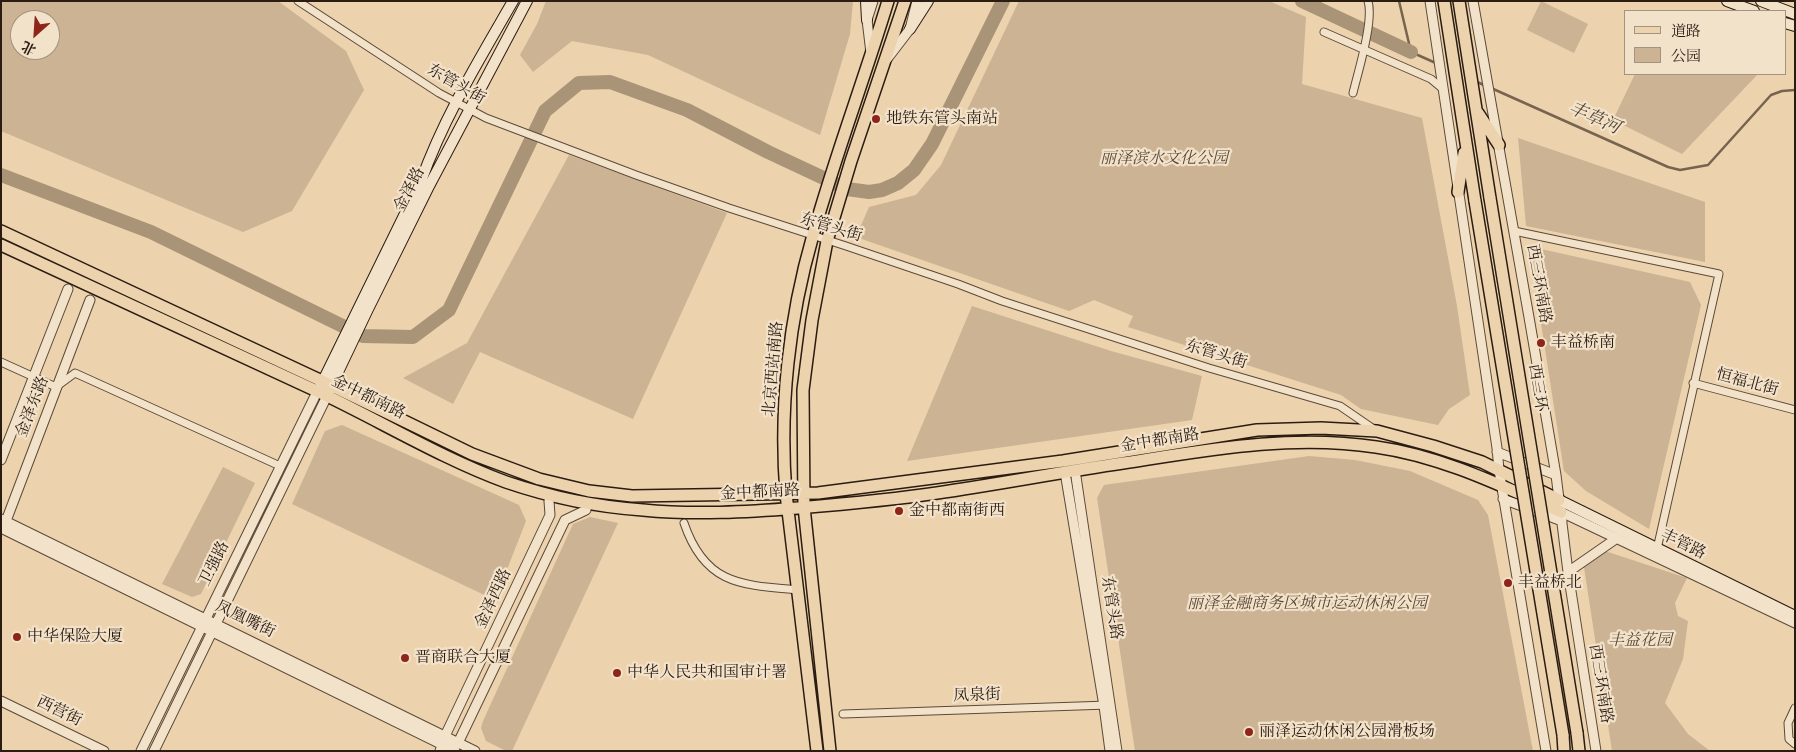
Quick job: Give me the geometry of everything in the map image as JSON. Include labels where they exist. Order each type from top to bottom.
[{"type":"main road","name":"金泽路","points":[[325,389],[421,181],[433,147],[455,102],[513,1]]},
{"type":"main road","name":"金泽路","points":[[363,307],[527,1]]},
{"type":"main road","points":[[866,1],[867,20]]},
{"type":"main road","name":"北京西站南路","points":[[817,751],[786,494],[784,471],[785,392],[795,317],[812,236],[888,1]]},
{"type":"main road","name":"北京西站南路","points":[[830,751],[804,507],[803,390],[812,320],[827,241],[851,161],[905,1]]},
{"type":"main road","points":[[910,29],[928,1]]},
{"type":"main road","name":"西三环","points":[[1444,1],[1564,751]]},
{"type":"main road","name":"西三环","points":[[1459,1],[1579,751]]},
{"type":"main road","points":[[1727,1],[1751,10]]},
{"type":"main road","points":[[1761,1],[1785,10]]},
{"type":"main road","points":[[1476,109],[1499,145]]},
{"type":"main road","points":[[1458,192],[1466,142]]},
{"type":"main road","name":"金中都南路","points":[[1,231],[325,389],[469,466],[507,482],[551,495],[610,507],[644,511],[711,513],[897,499],[1224,447],[1267,443],[1319,442],[1373,446],[1435,461],[1501,486],[1562,516]]},
{"type":"main road","name":"金中都南路","points":[[1,245],[472,454],[514,471],[561,485],[612,495],[829,492],[1063,461],[1257,430],[1321,428],[1377,431],[1434,446],[1482,462],[1559,500]]},
{"type":"main road","name":"丰管路","points":[[1559,500],[1795,616]]},
{"type":"street","name":"东管头街","points":[[298,1],[439,93],[469,109],[521,132],[636,175],[1011,304],[1209,368],[1340,406],[1377,431]]},
{"type":"street","points":[[871,58],[867,20],[872,1]]},
{"type":"street","points":[[884,64],[910,29],[917,1]]},
{"type":"street","points":[[1353,93],[1364,50],[1370,8],[1368,1]]},
{"type":"street","points":[[1430,1],[1497,452],[1498,470],[1546,751]]},
{"type":"street","name":"西三环南路","points":[[1473,1],[1556,475],[1568,572],[1596,751]]},
{"type":"street","points":[[1324,32],[1431,79],[1443,89]]},
{"type":"street","points":[[1514,231],[1719,274],[1657,549]]},
{"type":"street","name":"金泽东路","points":[[1,460],[68,289]]},
{"type":"street","name":"金泽东路","points":[[2,523],[90,300]]},
{"type":"street","points":[[1,362],[56,387],[75,373],[280,466]]},
{"type":"street","name":"恒福北街","points":[[1693,383],[1795,410]]},
{"type":"street","name":"卫强路","points":[[141,751],[280,466],[325,389]]},
{"type":"street","name":"卫强路","points":[[154,751],[215,627],[325,389]]},
{"type":"street","points":[[1497,452],[1556,475]]},
{"type":"street","name":"东管头路","points":[[1070,471],[1117,751]]},
{"type":"street","name":"丰管路","points":[[1503,499],[1562,516],[1617,538],[1795,623]]},
{"type":"street","name":"金泽西路","points":[[449,746],[550,515],[549,502]]},
{"type":"street","name":"金泽西路","points":[[449,746],[565,520],[586,510]]},
{"type":"street","name":"凤凰嘴街","points":[[2,523],[215,627],[449,746],[475,751]]},
{"type":"street","points":[[684,523],[691,543],[702,558],[718,573],[734,582],[760,587],[798,590]]},
{"type":"street","points":[[1568,572],[1617,538]]},
{"type":"street","name":"西营街","points":[[1,701],[104,751]]},
{"type":"street","name":"东管头路","points":[[1108,706],[1110,751]]},
{"type":"street","name":"凤泉街","points":[[843,714],[1108,706]]},
{"type":"street","points":[[1795,708],[1788,723],[1789,739],[1795,744]]},
{"type":"green space","points":[[1,1],[278,1],[346,51],[364,90],[292,211],[243,232],[1,131]]},
{"type":"green space","points":[[546,1],[853,1],[850,34],[820,135],[648,55],[572,41],[533,72],[520,55],[537,24]]},
{"type":"green space","name":"丽泽滨水文化公园","points":[[1019,1],[1269,1],[1306,17],[1302,84],[1422,118],[1457,306],[1470,395],[1449,409],[1438,425],[1361,409],[1341,395],[1128,327],[1133,316],[1094,300],[1069,311],[856,237],[869,207],[916,195],[941,165]]},
{"type":"green space","points":[[1541,1],[1588,24],[1574,53],[1527,30]]},
{"type":"green space","points":[[1635,75],[1757,75],[1682,154],[1613,120]]},
{"type":"green space","points":[[1518,138],[1705,202],[1705,262],[1526,226]]},
{"type":"green space","points":[[569,155],[727,213],[633,419],[480,352],[453,404],[403,378],[467,343]]},
{"type":"green space","points":[[1541,249],[1690,282],[1701,305],[1649,529],[1586,491],[1564,471],[1531,259]]},
{"type":"green space","points":[[972,306],[1111,351],[1202,376],[1192,420],[907,461]]},
{"type":"green space","points":[[342,425],[519,505],[526,521],[495,600],[292,504],[325,431]]},
{"type":"green space","name":"丽泽金融商务区城市运动休闲公园","points":[[1309,456],[1355,460],[1410,471],[1478,500],[1488,515],[1533,751],[1135,751],[1097,498],[1104,485]]},
{"type":"green space","points":[[223,467],[255,483],[201,594],[192,597],[162,584]]},
{"type":"green space","points":[[590,517],[618,523],[512,751],[506,751],[486,741],[481,728],[483,721],[573,524]]},
{"type":"green space","name":"丰益花园","points":[[1605,551],[1687,578],[1675,603],[1678,616],[1688,621],[1683,659],[1665,703],[1688,734],[1710,751],[1612,751],[1584,567]]},
{"type":"waterway","points":[[1,175],[151,232],[363,336],[413,337],[449,310],[545,111],[579,83],[610,82],[687,110],[768,152],[847,189],[869,192],[882,190],[898,183],[914,170],[932,144],[1003,1]]},
{"type":"waterway","points":[[1302,1],[1411,52]]},
{"type":"waterway","name":"丰草河","points":[[1399,1],[1411,52],[1438,64]]},
{"type":"waterway","name":"丰草河","points":[[1475,81],[1486,86]]},
{"type":"waterway","name":"丰草河","points":[[1491,88],[1668,167],[1680,170],[1708,165],[1771,95],[1782,91],[1795,90]]},
{"type":"place","name":"地铁东管头南站","points":[[876,119]]},
{"type":"place","name":"丰益桥南","points":[[1541,343]]},
{"type":"place","name":"金中都南街西","points":[[899,511]]},
{"type":"place","name":"丰益桥北","points":[[1508,583]]},
{"type":"place","name":"中华保险大厦","points":[[17,637]]},
{"type":"place","name":"晋商联合大厦","points":[[405,658]]},
{"type":"place","name":"中华人民共和国审计署","points":[[617,673]]},
{"type":"place","name":"丽泽运动休闲公园滑板场","points":[[1249,732]]}]
